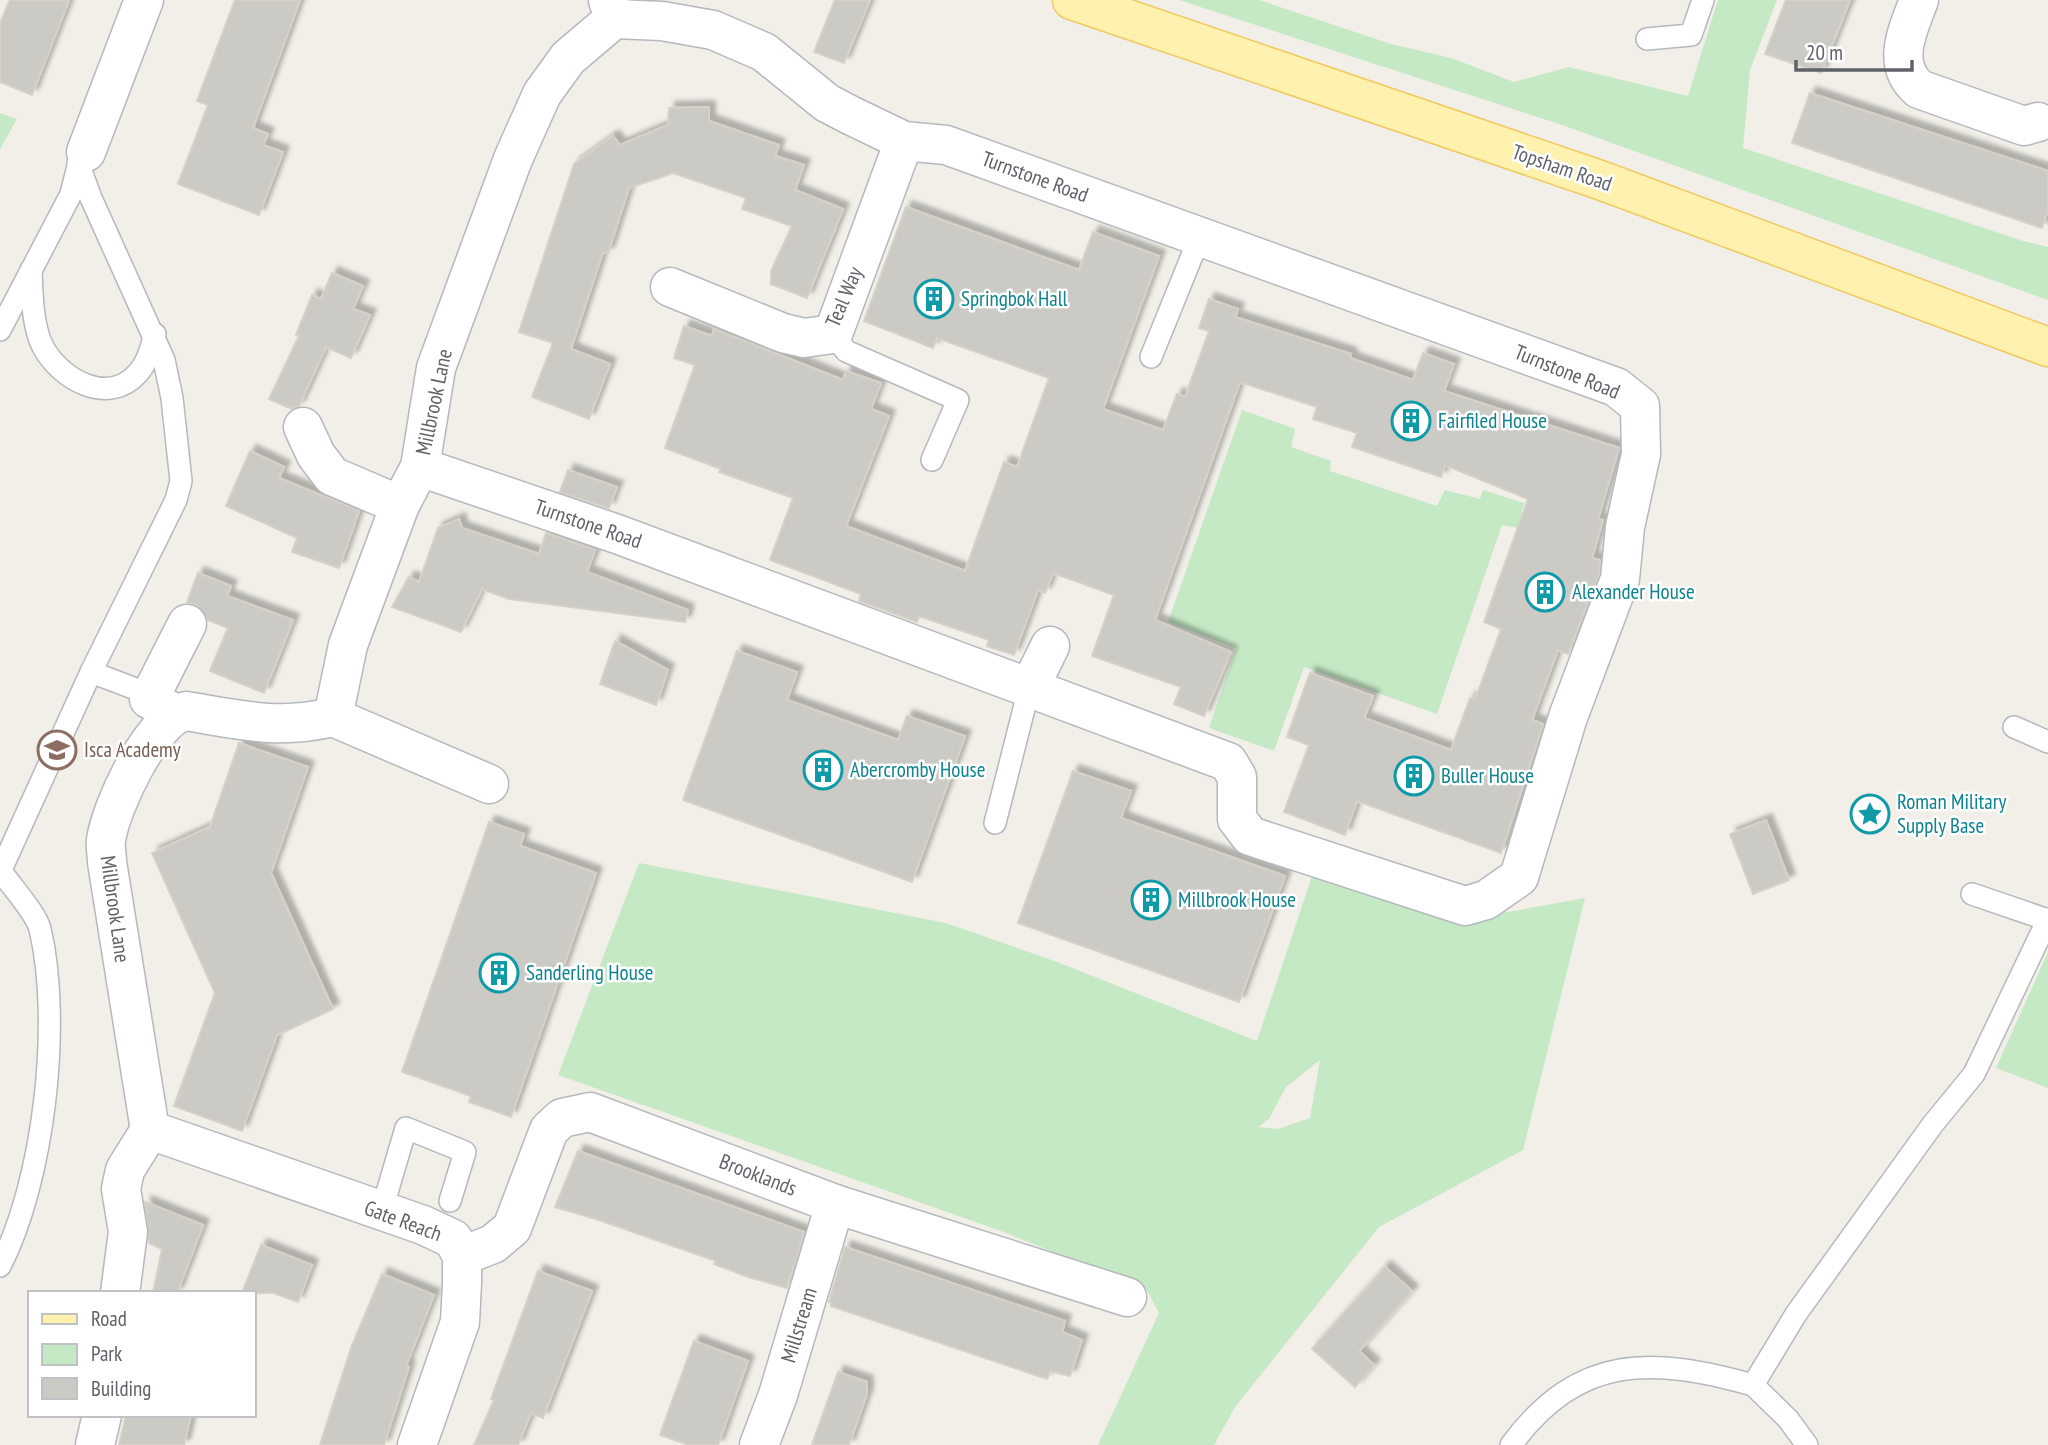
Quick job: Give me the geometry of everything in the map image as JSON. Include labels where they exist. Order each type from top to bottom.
[{"type":"main road","name":"Topsham Road","points":[[1072,0],[1600,180],[2048,347]]},
{"type":"street","points":[[82,157],[144,0]]},
{"type":"street","points":[[1919,0],[1902,53],[1907,79],[1919,89],[2024,126],[2038,122]]},
{"type":"street","name":"Turnstone Road","points":[[420,467],[617,534],[1228,762],[1237,777],[1237,819],[1250,836],[1465,906],[1486,900],[1519,877],[1568,717],[1620,579],[1625,527],[1642,454],[1640,406],[1616,387],[1200,236],[946,145],[904,141],[827,103],[764,52],[713,30],[611,9]]},
{"type":"street","name":"Millbrook Lane","points":[[333,717],[348,645],[400,505],[420,467],[436,368],[513,159],[542,94],[568,58],[611,9]]},
{"type":"street","name":"Teal Way","points":[[670,287],[783,333],[804,338],[833,334],[904,141]]},
{"type":"street","points":[[303,427],[316,455],[331,476],[400,505]]},
{"type":"street","name":"Millbrook Lane","points":[[150,1130],[106,841],[128,779],[150,741],[187,624]]},
{"type":"street","points":[[1029,689],[1050,646]]},
{"type":"street","points":[[162,706],[272,725],[299,725],[333,717],[489,784]]},
{"type":"street","name":"Brooklands","points":[[462,1256],[493,1244],[512,1228],[549,1130],[562,1118],[590,1112],[835,1204],[1127,1297]]},
{"type":"street","points":[[121,1291],[128,1231],[121,1189],[125,1170],[150,1130]]},
{"type":"street","name":"Gate Reach","points":[[150,1130],[381,1213],[423,1225],[453,1239],[462,1256],[460,1322],[416,1445]]},
{"type":"street","name":"Millstream","points":[[759,1445],[778,1395],[835,1204]]},
{"type":"street","points":[[95,1445],[102,1417]]},
{"type":"lane","points":[[1647,39],[1691,35],[1703,0]]},
{"type":"lane","points":[[0,330],[71,194],[82,157]]},
{"type":"lane","points":[[0,1266],[14,1240],[41,1135],[50,1007],[39,926],[0,872],[91,672],[176,500],[181,481],[172,398],[155,334],[91,198],[82,157]]},
{"type":"lane","points":[[1151,357],[1200,236]]},
{"type":"lane","points":[[31,270],[32,297],[42,344],[68,376],[94,389],[113,389],[139,373],[148,357],[155,334]]},
{"type":"lane","points":[[833,334],[846,351],[958,400],[932,460]]},
{"type":"lane","points":[[91,672],[141,691],[162,706]]},
{"type":"lane","points":[[996,822],[1029,689]]},
{"type":"lane","points":[[2014,727],[2048,742]]},
{"type":"lane","points":[[1753,1385],[1796,1314],[1933,1124],[1974,1074],[2048,919],[1972,894]]},
{"type":"lane","points":[[381,1213],[406,1128],[465,1152],[450,1201]]},
{"type":"lane","points":[[1511,1445],[1542,1409],[1570,1388],[1602,1373],[1653,1366],[1753,1385],[1787,1419],[1807,1445]]},
{"type":"green space","points":[[1179,0],[1259,0],[1391,44],[1451,58],[1514,82],[1569,67],[1688,96],[1718,0],[1777,0],[1750,70],[1743,148],[2048,247],[2048,300],[1565,126]]},
{"type":"green space","points":[[0,113],[17,119],[0,149]]},
{"type":"green space","points":[[1242,410],[1295,429],[1291,447],[1331,461],[1330,471],[1437,506],[1445,490],[1480,499],[1483,490],[1524,503],[1518,528],[1502,525],[1437,714],[1304,667],[1274,751],[1209,728],[1236,648],[1168,622]]},
{"type":"green space","points":[[639,863],[946,923],[1057,962],[1257,1041],[1315,867],[1475,918],[1585,898],[1523,1150],[1379,1227],[1235,1407],[1214,1445],[1098,1445],[1159,1313],[1147,1290],[1001,1231],[558,1075]],"holes":[[[1320,1060],[1310,1118],[1278,1129],[1258,1127],[1269,1119],[1286,1087]]]},
{"type":"green space","points":[[2048,952],[2048,1088],[1996,1068]]},
{"type":"building","points":[[10,0],[69,0],[32,95],[0,82],[0,23]]},
{"type":"building","points":[[235,0],[300,0],[253,128],[268,134],[263,145],[283,152],[259,215],[178,184],[208,105],[197,101]]},
{"type":"building","points":[[835,0],[870,0],[844,63],[814,52]]},
{"type":"building","points":[[1786,0],[1850,0],[1821,73],[1765,54]]},
{"type":"building","points":[[1810,93],[2048,171],[2048,209],[2042,228],[1792,143]]},
{"type":"building","points":[[709,107],[709,121],[779,145],[775,156],[804,165],[795,190],[843,209],[807,298],[771,284],[771,271],[792,226],[742,209],[746,198],[673,173],[629,188],[608,253],[603,252],[571,349],[610,364],[589,419],[532,397],[553,343],[519,332],[574,164],[613,136],[620,145],[668,125],[669,108]]},
{"type":"building","points":[[906,207],[1079,270],[1093,232],[1159,256],[1103,409],[1163,430],[1177,394],[1185,397],[1209,331],[1199,328],[1209,299],[1238,309],[1235,317],[1351,354],[1350,358],[1413,380],[1423,353],[1454,364],[1444,391],[1619,448],[1598,519],[1603,520],[1592,558],[1600,560],[1599,574],[1568,654],[1558,650],[1532,720],[1543,724],[1501,853],[1357,801],[1345,835],[1284,812],[1309,745],[1287,737],[1310,673],[1373,696],[1364,718],[1451,750],[1470,698],[1475,700],[1501,629],[1484,622],[1528,499],[1445,465],[1441,477],[1352,447],[1357,433],[1313,419],[1317,407],[1240,382],[1155,620],[1231,652],[1204,716],[1174,704],[1181,687],[1092,656],[1114,595],[1053,573],[1045,593],[1038,590],[1014,655],[987,646],[989,640],[919,616],[917,622],[859,601],[861,594],[770,560],[793,498],[719,472],[721,469],[665,448],[695,365],[674,358],[684,326],[712,336],[714,329],[843,380],[846,371],[881,383],[871,409],[889,416],[846,526],[965,571],[1004,462],[1017,467],[1049,378],[937,338],[933,348],[864,321]]},
{"type":"building","points":[[332,273],[363,286],[353,309],[370,315],[351,358],[326,347],[299,406],[292,409],[269,399],[299,336],[296,335],[312,295],[321,299]]},
{"type":"building","points":[[250,451],[284,467],[279,478],[359,511],[339,568],[292,552],[297,538],[226,506]]},
{"type":"building","points":[[568,470],[617,487],[609,508],[560,492]]},
{"type":"building","points":[[459,519],[462,528],[539,554],[546,533],[595,550],[587,572],[688,610],[685,622],[509,599],[482,589],[461,632],[392,607],[409,577],[419,582],[438,528]]},
{"type":"building","points":[[198,573],[231,586],[227,596],[293,620],[264,693],[210,671],[228,628],[208,620],[197,605],[187,602]]},
{"type":"building","points":[[615,641],[668,670],[656,705],[600,684]]},
{"type":"building","name":"Abercromby House","points":[[737,651],[797,672],[787,700],[898,740],[907,716],[965,736],[912,882],[683,800]]},
{"type":"building","points":[[239,743],[308,767],[271,873],[333,1009],[277,1035],[242,1131],[174,1106],[215,993],[152,853],[210,827]]},
{"type":"building","name":"Millbrook House","points":[[1073,771],[1131,791],[1121,818],[1285,876],[1239,1002],[1018,923]]},
{"type":"building","points":[[1766,820],[1789,880],[1753,894],[1730,834]]},
{"type":"building","name":"Sanderling House","points":[[489,822],[524,834],[520,846],[596,873],[511,1117],[469,1102],[471,1096],[402,1072]]},
{"type":"building","points":[[578,1151],[804,1232],[787,1288],[748,1277],[714,1264],[716,1261],[555,1207]]},
{"type":"building","points":[[145,1202],[203,1225],[178,1291],[153,1291],[162,1249],[149,1243]]},
{"type":"building","points":[[261,1245],[312,1265],[298,1302],[274,1293],[243,1291]]},
{"type":"building","points":[[845,1247],[1065,1321],[1062,1332],[1082,1340],[1070,1376],[1050,1371],[1047,1379],[831,1306],[832,1303],[829,1302]]},
{"type":"building","points":[[1385,1267],[1412,1291],[1359,1351],[1374,1365],[1355,1387],[1312,1349]]},
{"type":"building","points":[[538,1271],[592,1291],[543,1418],[531,1413],[518,1445],[474,1445],[494,1400],[491,1399]]},
{"type":"building","points":[[382,1274],[434,1295],[406,1366],[409,1367],[384,1445],[320,1445],[351,1348]]},
{"type":"building","points":[[694,1341],[748,1361],[718,1445],[689,1445],[660,1435]]},
{"type":"building","points":[[838,1372],[867,1382],[867,1394],[849,1445],[812,1445]]},
{"type":"building","points":[[126,1417],[191,1417],[184,1445],[119,1445]]},
{"type":"place","name":"Springbok Hall","points":[[934,299]]},
{"type":"place","name":"Fairfiled House","points":[[1411,421]]},
{"type":"place","name":"Alexander House","points":[[1545,592]]},
{"type":"place","name":"Isca Academy","points":[[57,750]]},
{"type":"place","name":"Abercromby House","points":[[823,770]]},
{"type":"place","name":"Buller House","points":[[1414,776]]},
{"type":"place","name":"Roman Military Supply Base","points":[[1870,814]]},
{"type":"place","name":"Millbrook House","points":[[1151,900]]},
{"type":"place","name":"Sanderling House","points":[[499,973]]}]
